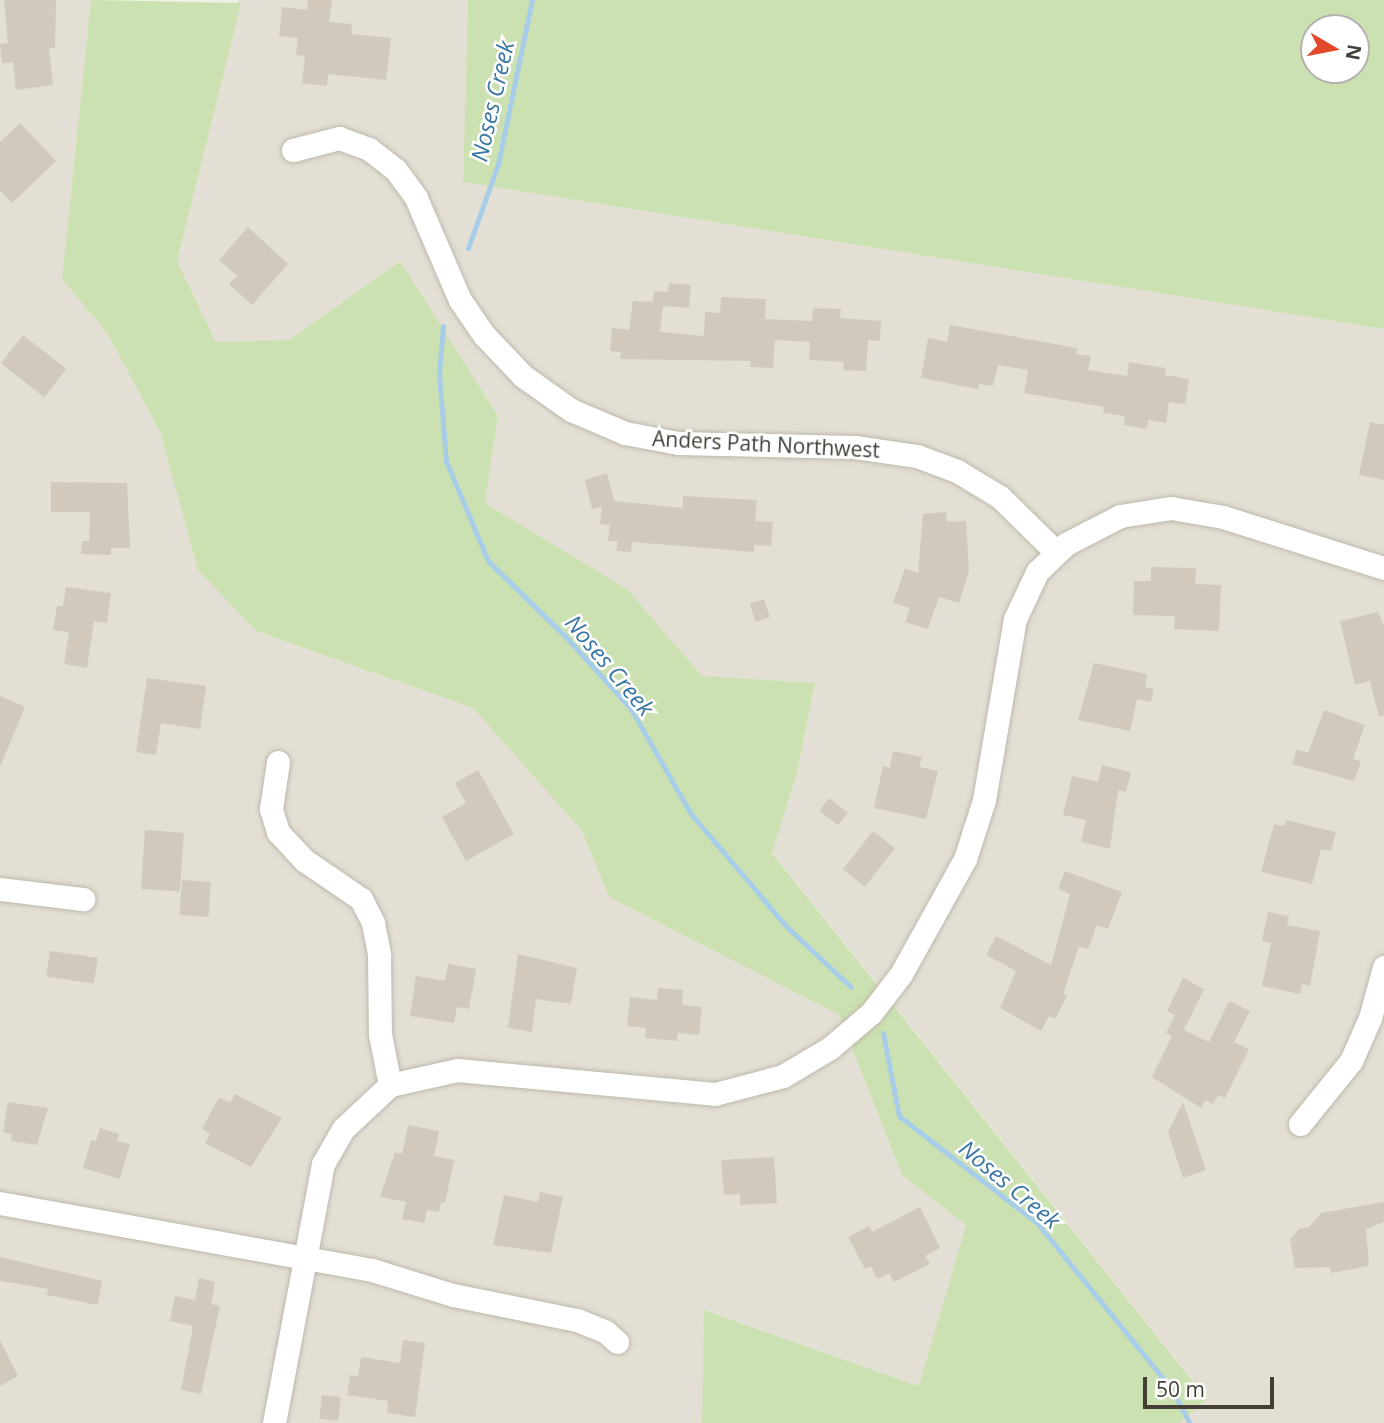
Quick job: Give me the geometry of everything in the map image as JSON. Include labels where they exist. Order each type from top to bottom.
[{"type":"street","name":"Anders Path Northwest","points":[[293,150],[339,138],[369,149],[396,170],[416,198],[460,300],[484,335],[517,372],[572,410],[625,433],[678,443],[855,447],[917,456],[957,471],[1000,497],[1056,552]]},
{"type":"street","points":[[274,1423],[319,1175],[329,1151],[351,1119],[390,1085],[420,1076],[470,1070],[668,1093],[715,1094],[777,1079],[843,1038],[894,985],[965,859],[984,800],[1015,618],[1030,583],[1056,552],[1108,520],[1171,508],[1223,517],[1384,568]]},
{"type":"street","points":[[278,762],[271,796],[278,832],[304,860],[361,900],[373,923],[379,955],[380,1034],[390,1085]]},
{"type":"street","points":[[0,889],[83,899]]},
{"type":"street","points":[[1300,1124],[1351,1061],[1370,1017],[1384,967]]},
{"type":"street","points":[[0,1203],[372,1269],[464,1298],[577,1320],[606,1332],[617,1342]]},
{"type":"shaded area","points":[[0,0],[91,0],[62,279],[107,333],[160,432],[198,570],[256,631],[473,708],[582,831],[609,897],[839,1015],[902,1175],[966,1225],[920,1386],[705,1310],[702,1423],[0,1423]]},
{"type":"shaded area","points":[[238,0],[468,0],[463,182],[1384,329],[1384,1423],[1180,1423],[1207,1398],[772,852],[797,773],[815,683],[702,676],[627,589],[485,503],[498,416],[399,261],[289,340],[216,342],[177,261]]},
{"type":"green space","points":[[91,0],[241,3],[177,261],[216,342],[289,340],[400,261],[498,416],[485,503],[627,589],[702,676],[815,683],[797,773],[772,853],[1207,1399],[1180,1423],[702,1423],[704,1310],[919,1386],[966,1225],[902,1175],[839,1015],[609,897],[582,831],[473,708],[256,631],[198,570],[160,432],[107,333],[62,279]]},
{"type":"green space","points":[[468,0],[1384,0],[1384,329],[463,182]]},
{"type":"building","points":[[4,0],[56,0],[55,48],[49,48],[53,85],[16,90],[13,62],[2,63],[0,44],[8,43]]},
{"type":"building","points":[[308,0],[332,0],[329,22],[352,24],[351,34],[391,38],[386,80],[328,74],[327,86],[302,83],[305,56],[296,55],[298,38],[279,36],[282,7],[307,10]]},
{"type":"building","points":[[20,123],[56,161],[12,203],[0,190],[0,142]]},
{"type":"building","points":[[248,227],[288,264],[252,305],[229,284],[237,276],[219,260]]},
{"type":"building","points":[[669,283],[691,285],[689,308],[663,306],[660,332],[704,336],[705,312],[720,313],[721,297],[766,299],[765,319],[812,321],[813,308],[841,309],[840,318],[881,321],[880,341],[868,340],[866,371],[843,370],[844,362],[809,360],[810,342],[775,340],[773,368],[750,367],[751,361],[620,359],[621,352],[610,351],[612,328],[629,330],[633,301],[653,302],[654,291],[668,292]]},
{"type":"building","points":[[950,325],[1077,348],[1076,354],[1091,356],[1088,370],[1127,376],[1129,362],[1166,368],[1165,375],[1189,379],[1185,404],[1169,402],[1166,423],[1148,420],[1147,429],[1124,425],[1125,416],[1103,413],[1104,407],[1024,393],[1028,370],[998,365],[993,386],[979,384],[978,389],[921,378],[928,338],[947,342]]},
{"type":"building","points":[[23,335],[66,369],[44,397],[1,363]]},
{"type":"building","points":[[1370,422],[1384,425],[1384,480],[1359,475]]},
{"type":"building","points":[[607,473],[614,501],[683,508],[683,496],[757,500],[755,521],[773,522],[771,546],[754,545],[754,552],[632,542],[631,552],[616,551],[618,541],[608,541],[610,525],[600,524],[602,507],[592,509],[585,480]]},
{"type":"building","points":[[51,482],[127,483],[130,548],[111,548],[111,555],[81,554],[82,541],[89,541],[90,512],[51,512]]},
{"type":"building","points":[[946,512],[947,522],[966,521],[969,571],[959,603],[939,597],[928,629],[905,622],[910,608],[893,603],[905,568],[918,573],[923,514]]},
{"type":"building","points":[[1151,567],[1196,568],[1195,584],[1221,585],[1219,631],[1174,629],[1175,616],[1133,615],[1134,581],[1151,581]]},
{"type":"building","points":[[66,587],[111,593],[107,623],[94,621],[87,668],[64,664],[69,632],[53,630],[57,606],[63,606]]},
{"type":"building","points":[[764,599],[770,617],[756,622],[750,604]]},
{"type":"building","points":[[1378,612],[1384,626],[1384,716],[1379,717],[1370,681],[1355,685],[1340,621]]},
{"type":"building","points":[[1094,663],[1147,674],[1145,687],[1154,689],[1151,702],[1137,699],[1130,731],[1078,720]]},
{"type":"building","points":[[147,678],[206,686],[200,729],[161,723],[156,755],[136,752]]},
{"type":"building","points":[[0,696],[25,707],[0,767]]},
{"type":"building","points":[[1324,710],[1365,725],[1353,759],[1361,761],[1354,781],[1292,764],[1297,749],[1308,753]]},
{"type":"building","points":[[893,751],[922,757],[919,767],[938,771],[926,819],[874,808],[883,766],[890,768]]},
{"type":"building","points":[[1102,765],[1131,772],[1126,792],[1118,790],[1110,849],[1081,842],[1086,820],[1063,815],[1072,776],[1098,782]]},
{"type":"building","points":[[478,770],[514,834],[466,861],[442,817],[466,803],[455,783]]},
{"type":"building","points":[[829,798],[848,813],[838,825],[819,811]]},
{"type":"building","points":[[1286,820],[1336,832],[1331,851],[1321,849],[1312,884],[1261,872],[1274,824],[1284,826]]},
{"type":"building","points":[[145,830],[184,833],[180,892],[141,889]]},
{"type":"building","points":[[873,831],[895,848],[865,887],[843,870]]},
{"type":"building","points":[[1065,871],[1122,892],[1108,929],[1097,925],[1088,949],[1079,946],[1063,994],[1067,996],[1055,1019],[1049,1016],[1041,1031],[1000,1008],[1016,971],[986,955],[996,936],[1051,965],[1070,894],[1058,889]]},
{"type":"building","points":[[182,880],[211,882],[208,917],[180,915]]},
{"type":"building","points":[[1268,912],[1289,916],[1287,925],[1320,931],[1310,986],[1302,984],[1300,994],[1262,986],[1271,943],[1262,941]]},
{"type":"building","points":[[50,951],[98,958],[94,983],[46,977]]},
{"type":"building","points":[[518,954],[577,968],[571,1004],[536,999],[532,1032],[508,1028]]},
{"type":"building","points":[[448,964],[476,969],[469,1009],[457,1007],[454,1023],[410,1016],[416,976],[445,981]]},
{"type":"building","points":[[1183,978],[1204,989],[1184,1030],[1209,1042],[1229,1001],[1250,1011],[1234,1042],[1249,1049],[1225,1098],[1218,1095],[1213,1104],[1205,1100],[1201,1108],[1152,1077],[1172,1036],[1166,1033],[1175,1015],[1167,1011]]},
{"type":"building","points":[[658,988],[683,990],[682,1005],[702,1007],[699,1035],[678,1033],[677,1041],[645,1038],[646,1028],[627,1026],[630,997],[657,1000]]},
{"type":"building","points":[[235,1094],[282,1118],[251,1167],[205,1143],[210,1133],[202,1129],[219,1097],[230,1103]]},
{"type":"building","points":[[8,1102],[48,1108],[37,1145],[11,1141],[12,1134],[3,1132]]},
{"type":"building","points":[[1183,1102],[1206,1170],[1183,1178],[1168,1132]]},
{"type":"building","points":[[408,1125],[439,1131],[434,1156],[454,1160],[445,1203],[441,1202],[439,1212],[427,1210],[424,1223],[402,1219],[406,1202],[380,1197],[395,1152],[402,1154]]},
{"type":"building","points":[[100,1128],[119,1134],[117,1141],[130,1144],[120,1179],[83,1168],[91,1140],[96,1141]]},
{"type":"building","points":[[774,1157],[777,1203],[740,1205],[740,1194],[724,1195],[721,1160]]},
{"type":"building","points":[[540,1192],[563,1197],[551,1253],[493,1245],[504,1195],[538,1202]]},
{"type":"building","points":[[1384,1202],[1384,1222],[1366,1229],[1369,1266],[1331,1273],[1330,1267],[1295,1268],[1290,1239],[1299,1229],[1309,1227],[1321,1213]]},
{"type":"building","points":[[920,1207],[940,1248],[925,1256],[930,1264],[894,1282],[889,1273],[877,1279],[871,1266],[865,1269],[848,1237],[869,1226],[872,1232]]},
{"type":"building","points":[[0,1257],[102,1281],[98,1305],[47,1295],[48,1289],[0,1281]]},
{"type":"building","points":[[199,1278],[215,1282],[211,1304],[220,1306],[201,1394],[181,1390],[193,1326],[170,1321],[175,1296],[195,1300]]},
{"type":"building","points":[[0,1340],[18,1376],[0,1386]]},
{"type":"building","points":[[403,1340],[425,1343],[415,1417],[387,1413],[388,1401],[347,1395],[350,1375],[358,1376],[361,1357],[400,1363]]},
{"type":"building","points":[[322,1395],[341,1397],[338,1421],[319,1419]]},
{"type":"waterway","name":"Noses Creek","points":[[468,248],[498,164],[532,0]]},
{"type":"waterway","name":"Noses Creek","points":[[443,326],[439,374],[446,461],[488,561],[566,637],[631,709],[691,814],[787,927],[851,987]]},
{"type":"waterway","name":"Noses Creek","points":[[883,1033],[899,1116],[1038,1224],[1171,1388],[1190,1423]]}]
